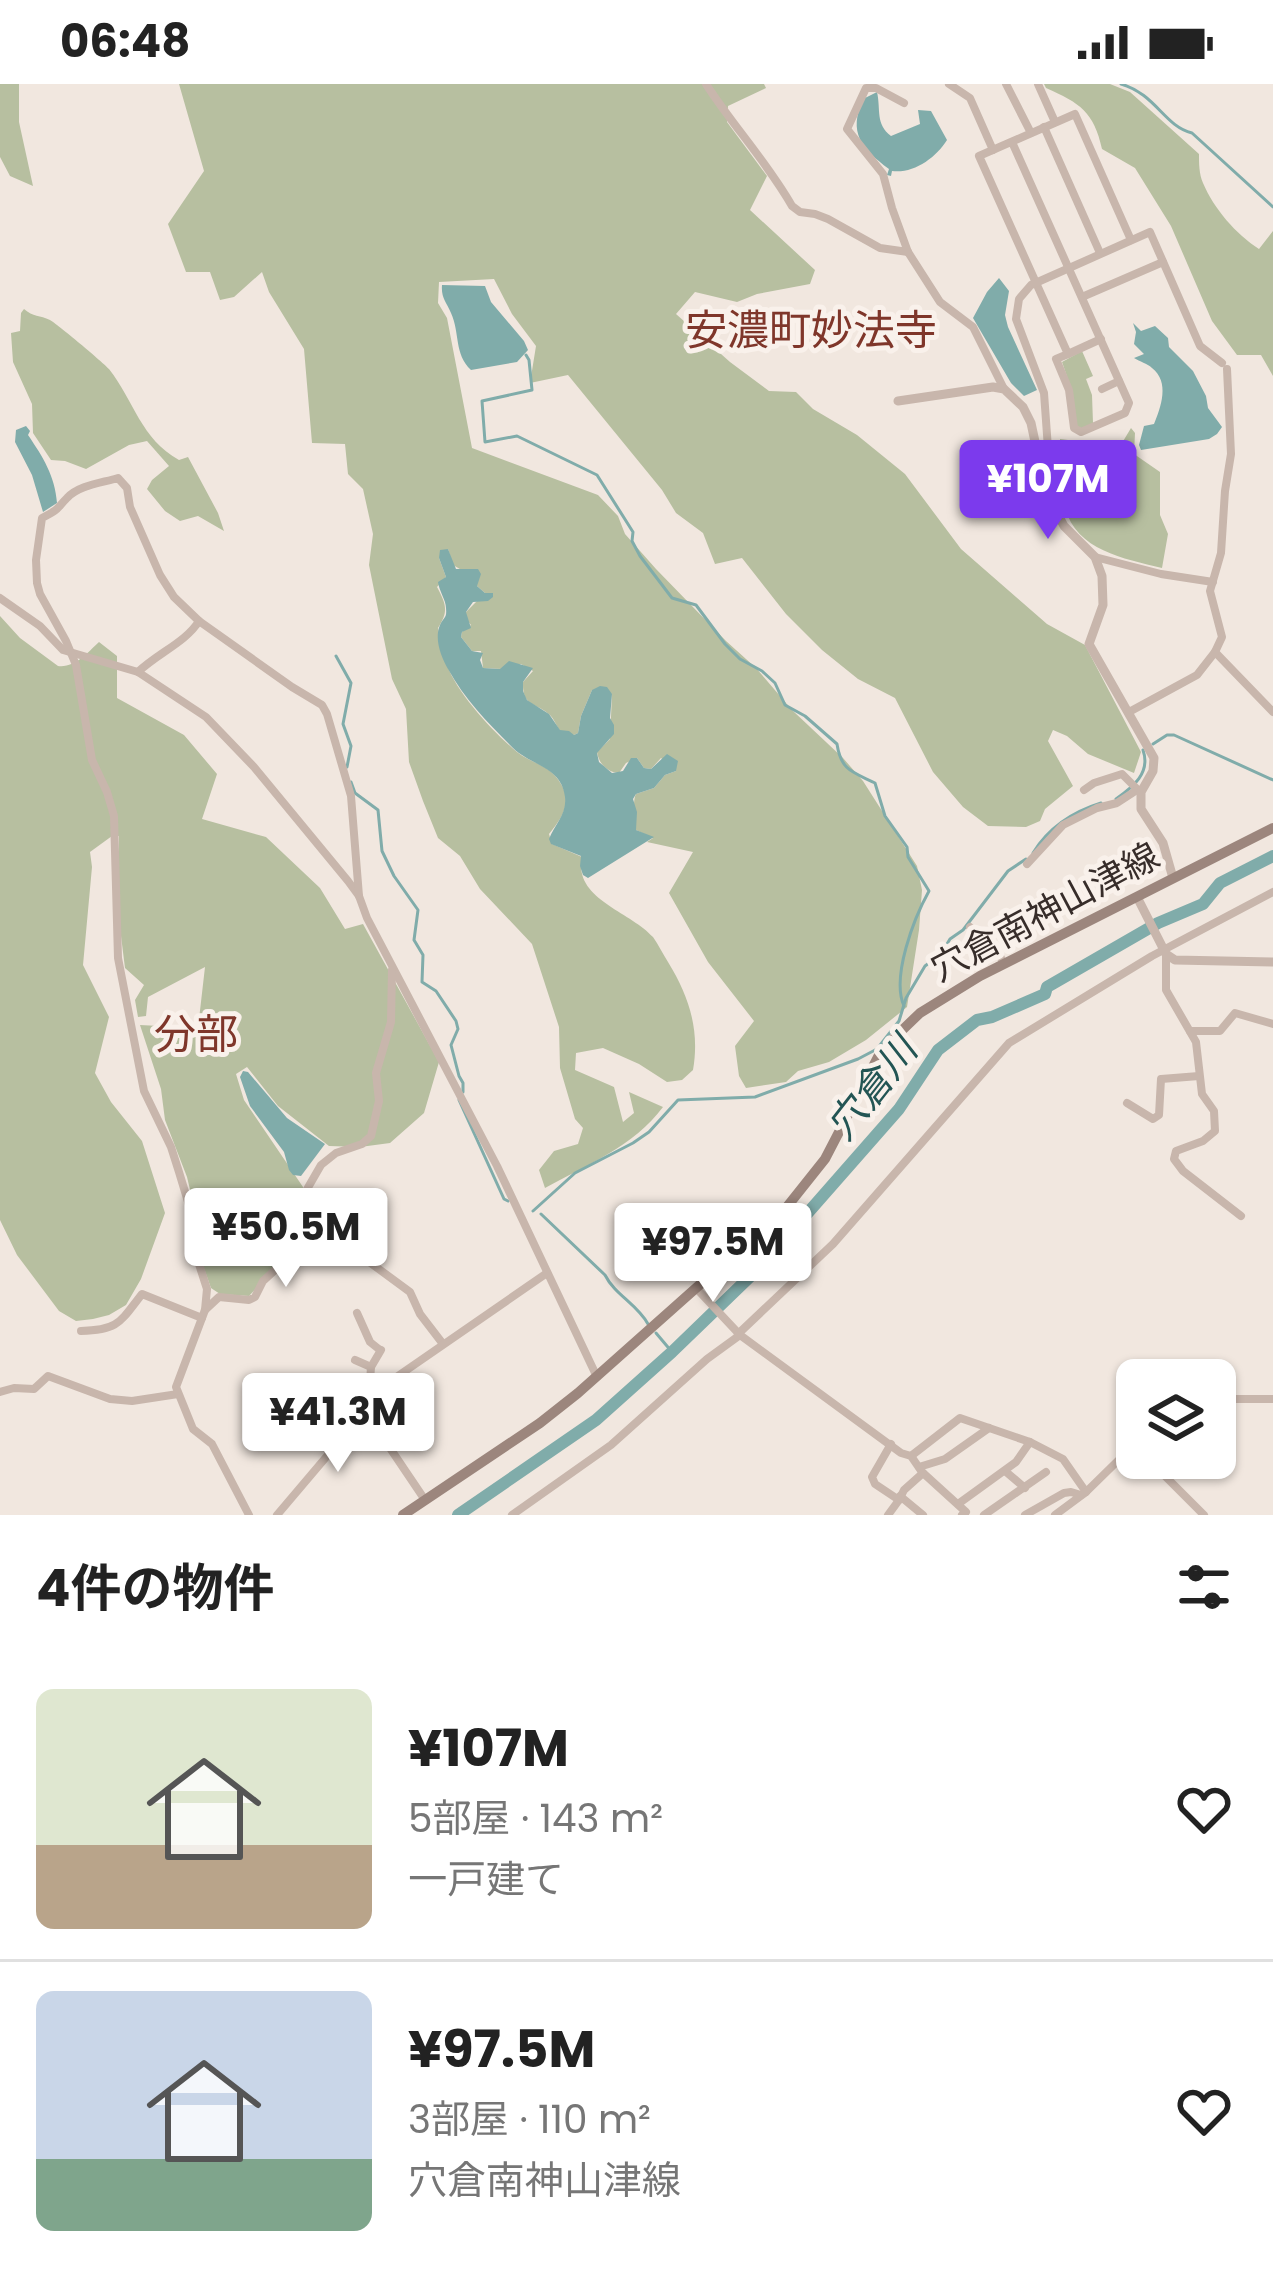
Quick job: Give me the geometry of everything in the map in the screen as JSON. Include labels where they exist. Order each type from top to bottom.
[{"type":"main road","name":"穴倉南神山津線","points":[[403,1515],[540,1423],[698,1290],[786,1208],[825,1159],[871,1069],[893,1039],[937,1001],[1273,828]]},
{"type":"street","points":[[706,84],[792,206],[828,219],[880,248],[908,252]]},
{"type":"street","points":[[949,84],[970,98],[993,150]]},
{"type":"street","points":[[1006,84],[1030,133]]},
{"type":"street","points":[[1039,84],[1055,122]]},
{"type":"street","points":[[904,103],[876,88],[866,88],[847,130],[883,174],[908,252],[937,298],[973,327],[1004,389],[1023,407],[1031,423],[1051,498],[1064,526],[1095,557],[1102,576],[1104,599],[1090,644],[1154,758],[1153,771],[1136,788],[1117,803],[1063,825],[1027,864]]},
{"type":"street","points":[[1067,354],[979,156],[1075,114],[1131,240]]},
{"type":"street","points":[[1044,128],[1100,254]]},
{"type":"street","points":[[1012,142],[1101,339],[1129,403],[1125,413],[1081,432],[1074,428],[1069,390],[1056,358],[1101,339]]},
{"type":"street","points":[[1051,498],[1044,393],[1016,319],[1019,299],[1035,282],[1164,225]]},
{"type":"street","points":[[1129,712],[1197,675],[1216,652],[1222,631],[1210,592],[1221,554],[1231,454],[1224,366],[1200,346],[1150,232]]},
{"type":"street","points":[[1082,297],[1163,262]]},
{"type":"street","points":[[1102,389],[1119,381]]},
{"type":"street","points":[[898,401],[986,387],[1004,389]]},
{"type":"street","points":[[249,1515],[212,1444],[193,1430],[178,1394],[177,1379],[203,1314],[207,1289],[198,1263],[196,1228],[171,1147],[144,1091],[118,958],[114,816],[92,760],[72,653],[37,583],[42,518],[83,488],[118,478],[127,488],[130,507],[174,598],[199,621],[322,705],[351,796],[359,896],[367,918],[496,1166],[597,1377]]},
{"type":"street","points":[[1095,557],[1213,582]]},
{"type":"street","points":[[0,598],[40,626],[63,650],[138,672],[206,717],[359,896]]},
{"type":"street","points":[[138,672],[189,636],[199,621]]},
{"type":"street","points":[[1216,652],[1273,712]]},
{"type":"street","points":[[1084,790],[1119,775],[1136,788],[1141,809],[1163,843],[1173,878]]},
{"type":"street","points":[[512,1515],[596,1458],[833,1244],[1009,1043],[1273,892]]},
{"type":"street","points":[[1138,900],[1164,951],[1166,990],[1190,1031],[1198,1052],[1202,1094],[1214,1111],[1215,1132],[1176,1151],[1174,1159],[1241,1216]]},
{"type":"street","points":[[970,927],[995,948],[1004,964]]},
{"type":"street","points":[[1164,951],[1179,961],[1273,962]]},
{"type":"street","points":[[203,1314],[220,1298],[254,1298],[263,1281],[286,1260],[304,1213],[306,1191],[321,1165],[371,1136],[379,1101],[376,1073],[391,1022],[392,962]]},
{"type":"street","points":[[1190,1031],[1220,1031],[1235,1012],[1273,1024]]},
{"type":"street","points":[[1127,1102],[1154,1119],[1159,1115],[1161,1079],[1199,1076]]},
{"type":"street","points":[[304,1213],[410,1292],[442,1344]]},
{"type":"street","points":[[369,1396],[547,1273]]},
{"type":"street","points":[[698,1290],[738,1334],[911,1456],[966,1514]]},
{"type":"street","points":[[82,1330],[100,1331],[115,1325],[142,1294],[203,1314]]},
{"type":"street","points":[[277,1515],[344,1436],[369,1396],[372,1366],[381,1350],[370,1342],[356,1313]]},
{"type":"street","points":[[355,1360],[372,1366],[386,1384]]},
{"type":"street","points":[[0,1392],[34,1389],[48,1376],[110,1400],[178,1394]]},
{"type":"street","points":[[1236,1399],[1273,1400]]},
{"type":"street","points":[[363,1408],[425,1501]]},
{"type":"street","points":[[911,1456],[960,1418],[1063,1459],[1083,1493]]},
{"type":"street","points":[[888,1515],[921,1470],[989,1427]]},
{"type":"street","points":[[958,1504],[1019,1459],[1030,1442]]},
{"type":"street","points":[[891,1444],[872,1480],[923,1515]]},
{"type":"street","points":[[1055,1515],[1116,1463]]},
{"type":"street","points":[[1005,1471],[1025,1488]]},
{"type":"street","points":[[984,1515],[1046,1472]]},
{"type":"street","points":[[1168,1479],[1204,1515]]},
{"type":"street","points":[[1025,1515],[1064,1493],[1083,1493]]},
{"type":"green space","points":[[0,84],[19,84],[19,122],[33,186],[10,176],[0,157]]},
{"type":"green space","points":[[179,84],[764,84],[766,88],[728,106],[727,122],[767,176],[750,210],[815,270],[810,284],[737,302],[695,292],[676,314],[769,391],[796,392],[813,409],[857,435],[905,474],[961,549],[1047,624],[1085,645],[1141,752],[1134,773],[1088,754],[1053,730],[1048,741],[1073,786],[1045,809],[1040,821],[1026,827],[988,826],[963,807],[933,772],[895,698],[858,679],[822,650],[742,558],[715,564],[703,533],[676,513],[568,375],[530,383],[536,346],[494,279],[439,282],[438,303],[447,318],[472,448],[598,495],[656,569],[863,781],[917,866],[922,890],[907,1007],[829,1062],[798,1071],[786,1082],[746,1088],[739,1076],[735,1046],[754,1021],[708,962],[669,893],[693,852],[647,842],[653,838],[636,830],[636,794],[654,788],[676,771],[661,758],[651,769],[637,758],[619,773],[602,764],[597,752],[610,739],[612,694],[592,690],[574,735],[560,731],[550,715],[527,700],[523,682],[533,671],[521,664],[483,668],[481,651],[472,651],[461,637],[471,625],[466,612],[485,593],[477,579],[453,565],[448,549],[439,558],[446,577],[437,587],[445,607],[438,628],[452,676],[497,734],[557,777],[566,804],[549,834],[552,844],[582,857],[586,884],[594,894],[653,937],[682,988],[694,1027],[693,1070],[682,1080],[667,1082],[603,1048],[576,1053],[575,1070],[614,1087],[623,1122],[634,1113],[629,1092],[663,1107],[624,1144],[545,1188],[539,1170],[554,1151],[578,1144],[583,1128],[575,1119],[560,1068],[559,1027],[532,944],[480,889],[460,856],[438,838],[423,801],[409,762],[406,709],[392,679],[369,565],[373,534],[363,489],[348,474],[345,444],[312,443],[304,349],[262,272],[234,297],[220,300],[210,272],[186,272],[168,224],[204,171]]},
{"type":"green space","points":[[1044,84],[1110,84],[1130,92],[1199,154],[1203,183],[1234,228],[1259,249],[1273,231],[1273,376],[1261,355],[1237,355],[1212,321],[1171,226],[1135,168],[1102,149],[1084,110]]},
{"type":"green space","points":[[24,309],[54,323],[109,369],[156,441],[179,460],[188,457],[224,531],[198,516],[180,521],[165,511],[147,489],[169,466],[147,441],[129,445],[86,469],[51,460],[33,433],[32,404],[13,362],[11,333],[20,331]]},
{"type":"green space","points":[[1082,351],[1093,376],[1086,379],[1093,423],[1082,429],[1077,427],[1062,362]]},
{"type":"green space","points":[[1131,428],[1134,454],[1160,472],[1160,515],[1168,534],[1162,568],[1088,542],[1069,519],[1064,503],[1073,492],[1071,471],[1061,463],[1060,439],[1084,442],[1094,456],[1119,448]]},
{"type":"green space","points":[[0,616],[20,638],[58,666],[75,662],[99,642],[117,656],[117,698],[184,735],[217,774],[202,819],[266,837],[320,888],[345,929],[363,924],[439,1062],[424,1113],[390,1143],[360,1147],[329,1146],[278,1106],[247,1067],[236,1074],[244,1100],[303,1187],[301,1219],[283,1259],[249,1296],[220,1294],[211,1288],[201,1260],[200,1231],[187,1177],[165,1120],[161,1089],[140,1025],[198,1028],[205,967],[148,997],[146,1016],[138,1017],[135,1000],[144,985],[125,968],[119,920],[119,836],[90,852],[83,965],[109,1017],[95,1073],[142,1141],[165,1213],[141,1279],[126,1305],[109,1315],[76,1321],[59,1311],[17,1255],[0,1220]]},
{"type":"water","points":[[877,92],[881,122],[891,136],[920,124],[918,110],[931,111],[947,140],[937,153],[916,167],[887,175],[889,169],[865,147],[857,131],[863,99]]},
{"type":"water","points":[[999,278],[1009,291],[1008,327],[1037,390],[1024,396],[1011,383],[973,318]]},
{"type":"water","points":[[442,285],[485,286],[491,302],[528,350],[517,362],[471,370],[460,350]]},
{"type":"water","points":[[1133,323],[1141,331],[1155,326],[1193,371],[1208,408],[1222,427],[1217,434],[1141,450],[1144,426],[1154,424],[1162,387],[1158,374],[1134,358],[1144,354],[1134,344]]},
{"type":"water","points":[[26,426],[56,493],[57,503],[43,512],[15,442],[16,430]]},
{"type":"water","points":[[448,549],[456,569],[478,569],[477,586],[493,593],[488,601],[473,602],[466,612],[471,628],[461,637],[472,651],[483,653],[483,668],[500,669],[509,661],[533,668],[523,682],[527,700],[549,714],[560,730],[574,735],[592,690],[607,687],[612,694],[614,734],[597,753],[599,762],[612,773],[623,771],[631,758],[651,769],[667,754],[678,761],[676,771],[633,799],[636,830],[654,837],[588,878],[580,866],[581,856],[549,839],[565,803],[558,779],[495,730],[443,659],[438,636],[446,608],[438,582],[446,577],[439,558],[440,550]]},
{"type":"water","points":[[243,1071],[287,1118],[325,1144],[301,1176],[289,1170],[284,1152],[250,1106],[240,1077]]},
{"type":"waterway","points":[[1121,84],[1192,133],[1273,207]]},
{"type":"waterway","points":[[526,355],[532,390],[482,401],[485,442],[517,436],[597,475],[633,532],[640,556],[672,598],[696,605],[740,659],[775,683],[785,705],[837,744],[845,765],[875,783],[885,816],[929,891],[902,964],[904,1006]]},
{"type":"waterway","points":[[336,656],[351,683],[343,724],[351,746],[347,767]]},
{"type":"waterway","points":[[1153,744],[1174,735],[1273,780]]},
{"type":"waterway","points":[[1116,799],[1142,772],[1143,750]]},
{"type":"waterway","points":[[351,782],[355,793],[378,810],[382,851],[418,910],[414,940],[423,955],[422,982],[436,991],[456,1021],[451,1045],[463,1092]]},
{"type":"waterway","points":[[1033,853],[1062,822],[1101,803]]},
{"type":"waterway","name":"穴倉川","points":[[458,1515],[596,1420],[762,1265],[899,1109],[938,1050],[977,1020],[1045,994],[1047,987],[1158,923],[1203,904],[1220,883],[1273,856]]},
{"type":"waterway","points":[[533,1211],[575,1173],[649,1132],[678,1100],[755,1097],[877,1049],[899,1021],[925,966],[963,930],[1008,871],[1026,859]]},
{"type":"waterway","points":[[459,1100],[508,1201]]},
{"type":"waterway","points":[[541,1214],[648,1324]]},
{"type":"waterway","points":[[656,1333],[672,1352]]},
{"type":"district","name":"安濃町妙法寺","points":[[811,330]]},
{"type":"district","name":"分部","points":[[196,1034]]}]
